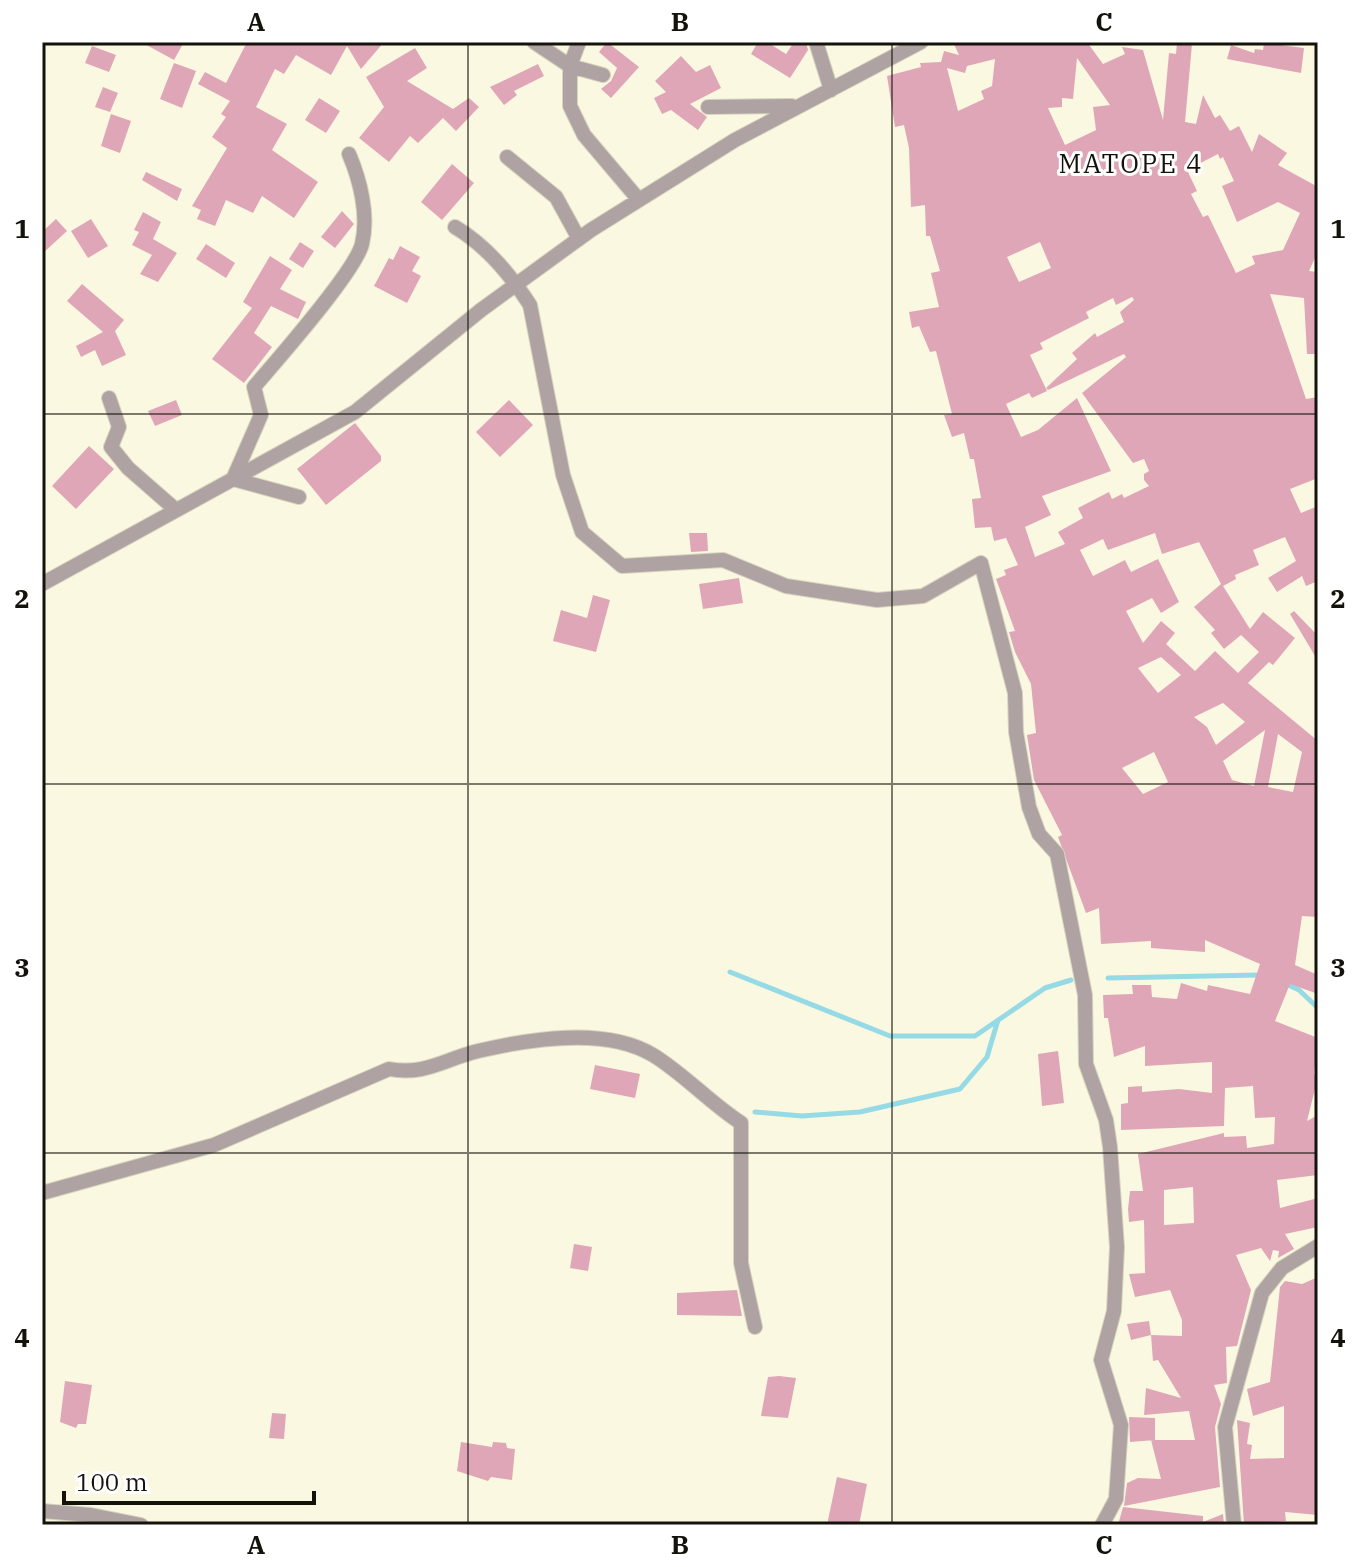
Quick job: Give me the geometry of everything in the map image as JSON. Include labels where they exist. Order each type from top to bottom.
[{"type":"street","points":[[534,42],[570,66],[603,75]]},
{"type":"street","points":[[579,42],[570,66],[570,106],[584,135],[639,200]]},
{"type":"street","points":[[816,42],[831,90]]},
{"type":"street","points":[[42,584],[355,412],[516,284],[579,239],[796,106],[921,42]]},
{"type":"street","points":[[708,107],[796,106]]},
{"type":"street","points":[[233,479],[261,415],[254,387],[301,331],[362,245],[362,187],[349,154]]},
{"type":"street","points":[[507,157],[556,197],[579,239]]},
{"type":"street","points":[[455,227],[477,240],[516,284],[530,305],[563,475],[582,532],[622,566],[723,560],[786,586],[877,600],[923,596],[981,563],[1015,693],[1016,732],[1029,807],[1039,834],[1057,854],[1085,995],[1086,1064],[1106,1120],[1110,1147],[1117,1247],[1114,1311],[1101,1360],[1121,1425],[1116,1499],[1102,1525]]},
{"type":"street","points":[[109,398],[119,427],[111,447],[128,468],[176,510]]},
{"type":"street","points":[[233,479],[299,497]]},
{"type":"street","points":[[42,1193],[214,1145],[389,1069],[412,1074],[472,1053],[535,1037],[613,1041],[652,1054],[741,1123],[741,1263],[755,1327]]},
{"type":"street","points":[[1234,1525],[1225,1427],[1262,1293],[1282,1268],[1318,1246]]},
{"type":"street","points":[[42,1511],[91,1515],[141,1525]]},
{"type":"building","points":[[141,42],[184,42],[174,60]]},
{"type":"building","points":[[247,42],[384,42],[361,69],[347,46],[331,75],[296,55],[284,74],[275,69],[256,107],[287,124],[272,150],[318,182],[294,218],[262,196],[253,213],[226,200],[215,226],[197,219],[201,210],[192,206],[227,148],[212,137],[226,117],[221,114],[230,101],[198,84],[205,72],[226,83]]},
{"type":"building","points":[[607,42],[639,67],[611,98],[601,89],[611,81],[617,68],[599,52]]},
{"type":"building","points":[[758,42],[767,42],[786,54],[794,42],[806,42],[808,50],[790,78],[751,54]]},
{"type":"building","points":[[953,42],[1087,42],[1103,64],[1125,54],[1122,47],[1143,50],[1163,120],[1169,53],[1176,54],[1177,42],[1192,44],[1185,122],[1196,124],[1203,95],[1215,118],[1220,115],[1230,131],[1239,126],[1252,152],[1259,134],[1287,153],[1278,165],[1318,187],[1318,251],[1309,271],[1318,272],[1318,354],[1307,354],[1304,298],[1270,294],[1306,399],[1318,397],[1318,478],[1290,489],[1301,513],[1318,506],[1318,581],[1306,586],[1302,576],[1277,592],[1268,578],[1296,561],[1285,537],[1253,550],[1259,565],[1235,575],[1236,579],[1223,586],[1250,629],[1263,612],[1295,638],[1273,665],[1269,662],[1248,683],[1318,741],[1318,917],[1302,916],[1295,965],[1318,975],[1318,994],[1290,984],[1275,1021],[1318,1038],[1314,1074],[1318,1077],[1307,1121],[1318,1115],[1318,1175],[1277,1180],[1280,1208],[1318,1198],[1318,1227],[1285,1234],[1294,1249],[1278,1258],[1279,1251],[1273,1250],[1270,1261],[1261,1248],[1236,1255],[1251,1290],[1237,1346],[1226,1347],[1227,1383],[1214,1385],[1221,1404],[1215,1427],[1220,1487],[1124,1506],[1127,1483],[1138,1478],[1161,1479],[1151,1440],[1195,1440],[1189,1411],[1144,1415],[1146,1388],[1181,1398],[1158,1360],[1153,1361],[1151,1335],[1182,1336],[1182,1320],[1170,1290],[1135,1297],[1129,1274],[1145,1273],[1144,1220],[1129,1222],[1128,1209],[1130,1191],[1143,1191],[1138,1154],[1224,1133],[1224,1137],[1246,1136],[1247,1148],[1274,1144],[1275,1117],[1255,1118],[1253,1086],[1225,1088],[1224,1126],[1121,1130],[1121,1104],[1128,1103],[1128,1087],[1142,1086],[1142,1092],[1179,1089],[1212,1093],[1212,1062],[1145,1066],[1145,1046],[1114,1057],[1108,1018],[1104,1018],[1103,995],[1133,994],[1132,985],[1151,985],[1152,997],[1177,999],[1181,983],[1207,991],[1208,985],[1250,994],[1260,964],[1205,940],[1205,952],[1151,948],[1151,941],[1101,944],[1099,908],[1086,913],[1058,837],[1062,835],[1034,780],[1027,735],[1036,733],[1031,684],[1015,652],[1009,632],[1015,631],[996,579],[1006,575],[1004,570],[1018,565],[1006,538],[994,541],[991,527],[975,528],[972,499],[981,498],[974,459],[970,459],[964,433],[952,437],[944,415],[952,414],[936,351],[930,352],[919,326],[912,328],[909,312],[939,307],[931,273],[940,271],[930,236],[926,236],[925,205],[911,207],[909,148],[904,125],[895,127],[887,76],[921,67],[920,63],[941,62],[944,51],[959,55]],"holes":[[[1077,58],[1110,105],[1093,107],[1096,130],[1065,145],[1048,108],[1062,107],[1062,98],[1073,99]],[[995,59],[992,86],[981,91],[984,99],[958,111],[947,68],[965,73],[967,66]],[[1218,154],[1220,159],[1223,157],[1234,181],[1222,186],[1237,222],[1278,202],[1300,213],[1283,250],[1252,256],[1255,264],[1236,273],[1208,215],[1203,217],[1191,194],[1197,191],[1187,170]],[[1040,242],[1051,268],[1019,282],[1007,257]],[[1132,297],[1134,300],[1120,312],[1124,322],[1097,337],[1095,333],[1072,353],[1077,359],[1046,388],[1048,390],[1124,354],[1126,357],[1082,393],[1133,463],[1144,459],[1149,471],[1144,474],[1144,480],[1149,486],[1124,498],[1122,494],[1112,499],[1109,492],[1078,508],[1083,518],[1058,532],[1065,544],[1035,557],[1025,527],[1051,515],[1042,496],[1111,471],[1077,398],[1038,430],[1021,437],[1006,404],[1029,393],[1032,398],[1047,391],[1030,355],[1043,349],[1040,343],[1089,318],[1086,312],[1113,298],[1116,305]],[[1155,533],[1162,554],[1199,542],[1221,584],[1194,607],[1215,630],[1211,633],[1224,649],[1241,635],[1259,652],[1238,673],[1215,651],[1195,671],[1166,644],[1175,633],[1161,621],[1143,643],[1126,611],[1152,598],[1161,613],[1179,602],[1158,559],[1131,572],[1125,560],[1093,576],[1080,550],[1103,539],[1108,550]],[[1161,657],[1181,675],[1158,693],[1138,668]],[[1223,703],[1245,722],[1216,745],[1207,727],[1194,717]],[[1265,730],[1254,786],[1232,780],[1223,761]],[[1278,734],[1302,752],[1293,792],[1268,787]],[[1154,752],[1168,782],[1143,794],[1122,768]],[[1193,1187],[1194,1223],[1164,1225],[1164,1190]]]},
{"type":"building","points":[[1264,43],[1304,48],[1301,73],[1227,59],[1231,45],[1254,53],[1255,49],[1263,50]]},
{"type":"building","points":[[92,46],[116,55],[109,72],[85,63]]},
{"type":"building","points":[[415,48],[427,68],[407,81],[453,109],[469,98],[479,107],[456,131],[443,118],[418,143],[410,136],[389,162],[359,138],[384,107],[366,77]]},
{"type":"building","points":[[681,56],[696,72],[710,65],[721,88],[690,104],[707,117],[698,130],[671,110],[662,114],[654,98],[666,92],[655,81]]},
{"type":"building","points":[[174,63],[196,71],[182,108],[160,99]]},
{"type":"building","points":[[538,64],[544,76],[514,91],[517,95],[504,105],[490,87]]},
{"type":"building","points":[[103,87],[118,93],[110,112],[95,107]]},
{"type":"building","points":[[319,98],[340,111],[326,133],[305,120]]},
{"type":"building","points":[[111,114],[131,121],[120,153],[101,146]]},
{"type":"building","points":[[452,164],[474,183],[442,220],[421,202]]},
{"type":"building","points":[[146,172],[182,189],[177,201],[142,180]]},
{"type":"building","points":[[342,211],[354,224],[335,248],[321,237]]},
{"type":"building","points":[[143,212],[161,222],[153,239],[177,253],[158,282],[140,274],[152,255],[132,245],[139,232],[134,230]]},
{"type":"building","points":[[56,219],[67,231],[42,254],[42,232]]},
{"type":"building","points":[[91,219],[108,246],[88,258],[71,231]]},
{"type":"building","points":[[300,242],[314,251],[303,268],[289,259]]},
{"type":"building","points":[[206,244],[235,263],[226,278],[196,259]]},
{"type":"building","points":[[400,246],[420,257],[412,271],[421,276],[407,303],[374,286],[389,258],[393,260]]},
{"type":"building","points":[[270,256],[292,270],[280,289],[306,302],[298,319],[271,306],[254,333],[272,347],[244,383],[212,359],[252,308],[243,302]]},
{"type":"building","points":[[82,284],[124,320],[115,331],[126,355],[102,366],[95,350],[81,357],[76,346],[103,332],[67,301]]},
{"type":"building","points":[[176,400],[182,415],[155,426],[148,411]]},
{"type":"building","points":[[509,400],[533,425],[500,457],[476,432]]},
{"type":"building","points":[[355,423],[381,456],[381,461],[326,505],[297,469]]},
{"type":"building","points":[[89,446],[114,469],[76,509],[52,486]]},
{"type":"building","points":[[689,533],[707,533],[708,551],[691,552]]},
{"type":"building","points":[[739,578],[743,603],[703,609],[699,584]]},
{"type":"building","points":[[593,595],[610,600],[596,652],[553,641],[561,610],[587,618]]},
{"type":"building","points":[[1294,611],[1318,636],[1318,661],[1290,614]]},
{"type":"building","points":[[1058,1051],[1064,1103],[1042,1106],[1038,1054]]},
{"type":"building","points":[[595,1065],[640,1074],[635,1098],[590,1089]]},
{"type":"building","points":[[574,1244],[592,1247],[588,1271],[570,1268]]},
{"type":"building","points":[[1318,1277],[1318,1515],[1285,1512],[1286,1521],[1244,1525],[1237,1420],[1250,1423],[1247,1444],[1252,1445],[1250,1459],[1284,1458],[1284,1406],[1253,1416],[1247,1389],[1270,1382],[1280,1287],[1285,1281],[1302,1284]]},
{"type":"building","points":[[737,1290],[742,1316],[677,1315],[677,1293]]},
{"type":"building","points":[[1149,1321],[1151,1335],[1131,1340],[1127,1324]]},
{"type":"building","points":[[768,1377],[796,1378],[788,1418],[761,1416]]},
{"type":"building","points":[[65,1381],[92,1385],[86,1424],[78,1424],[76,1428],[60,1422]]},
{"type":"building","points":[[272,1413],[286,1414],[284,1439],[269,1438]]},
{"type":"building","points":[[1129,1417],[1155,1418],[1155,1440],[1130,1442]]},
{"type":"building","points":[[461,1442],[492,1447],[493,1442],[506,1443],[507,1448],[515,1449],[512,1480],[491,1477],[488,1481],[457,1471]]},
{"type":"building","points":[[837,1477],[867,1484],[859,1525],[827,1525]]},
{"type":"building","points":[[1123,1507],[1203,1516],[1203,1522],[1223,1514],[1224,1525],[1118,1525]]},
{"type":"waterway","points":[[730,972],[890,1036],[975,1036],[1045,988],[1071,980]]},
{"type":"waterway","points":[[1108,978],[1259,975]]},
{"type":"waterway","points":[[1284,983],[1299,990],[1318,1008]]},
{"type":"waterway","points":[[755,1112],[802,1116],[860,1112],[960,1089],[987,1057],[998,1020]]},
{"type":"district","name":"MATOPE 4","points":[[1131,164]]}]
